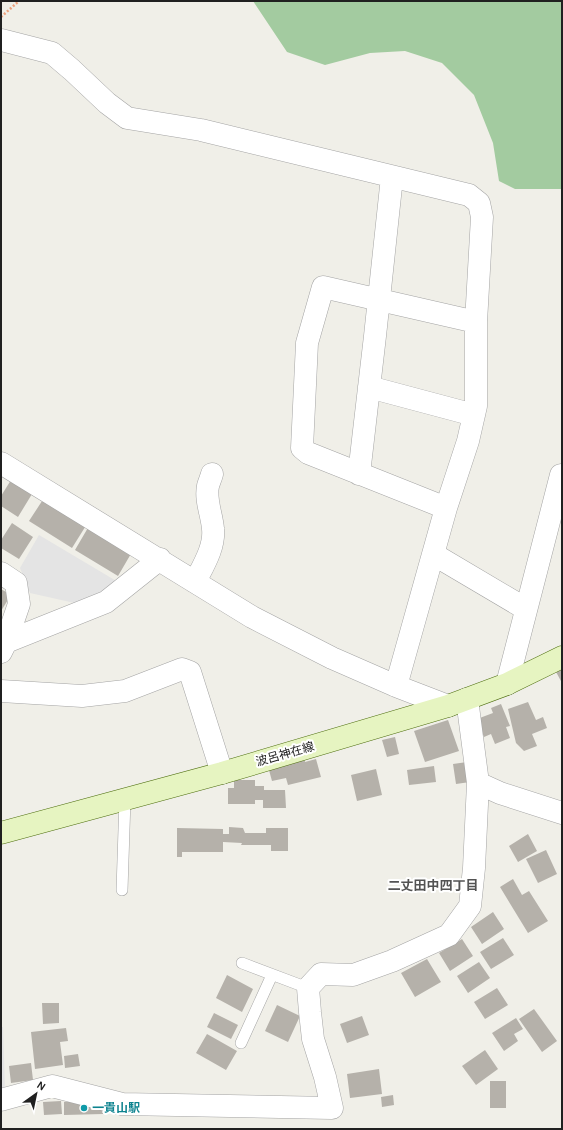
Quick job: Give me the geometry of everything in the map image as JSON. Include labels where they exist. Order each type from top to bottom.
[{"type":"main road","name":"波呂神在線","points":[[1,833],[222,773],[457,703],[507,684],[562,657]]},
{"type":"street","points":[[1,40],[52,53],[107,103],[126,118],[201,130],[469,195],[479,204],[482,217],[476,322],[476,406],[468,441],[446,508],[396,686]]},
{"type":"street","points":[[359,474],[392,177]]},
{"type":"street","points":[[446,508],[308,453],[302,448],[307,343],[323,287],[476,322]]},
{"type":"street","points":[[369,387],[474,415]]},
{"type":"street","points":[[1,463],[252,617],[332,658],[396,686],[457,703],[478,783],[474,868],[470,906],[449,935],[392,961],[353,975],[321,974],[308,988],[313,1039],[325,1077],[332,1108],[122,1104],[52,1086],[1,1100]]},
{"type":"street","points":[[195,582],[206,559],[214,530],[209,508],[208,486],[212,474]]},
{"type":"street","points":[[507,684],[561,475]]},
{"type":"street","points":[[433,554],[526,609]]},
{"type":"street","points":[[4,647],[106,602],[160,560]]},
{"type":"street","points":[[1,573],[16,583],[19,604],[4,647]]},
{"type":"street","points":[[1,691],[82,696],[125,691],[182,669],[190,672],[222,773]]},
{"type":"street","points":[[478,783],[500,793],[562,813]]},
{"type":"lane","points":[[122,890],[125,799]]},
{"type":"lane","points":[[242,963],[308,988]]},
{"type":"lane","points":[[241,1043],[272,975]]},
{"type":"path","points":[[1,17],[19,1]]},
{"type":"green space","points":[[253,1],[562,1],[562,189],[515,189],[499,181],[493,143],[474,95],[442,63],[405,51],[370,53],[325,65],[287,52]]},
{"type":"shaded area","points":[[39,535],[118,582],[79,604],[30,593],[20,568]]},
{"type":"shaded area","points":[[1,1027],[3,1027],[5,1089],[1,1090]]},
{"type":"building","points":[[11,480],[32,494],[18,517],[1,506],[1,496]]},
{"type":"building","points":[[44,498],[87,524],[72,548],[29,521]]},
{"type":"building","points":[[12,523],[33,537],[19,559],[1,548],[1,540]]},
{"type":"building","points":[[89,526],[132,552],[118,576],[75,550]]},
{"type":"building","points":[[1,589],[11,595],[1,611]]},
{"type":"building","points":[[562,666],[562,683],[555,670]]},
{"type":"building","points":[[528,702],[536,720],[543,717],[547,728],[532,734],[537,746],[524,751],[516,743],[508,709]]},
{"type":"building","points":[[501,704],[510,726],[506,727],[510,738],[495,744],[491,734],[484,737],[477,719],[493,713],[491,708]]},
{"type":"building","points":[[448,720],[459,751],[425,762],[414,731]]},
{"type":"building","points":[[395,737],[399,754],[387,757],[382,740]]},
{"type":"building","points":[[304,757],[305,762],[316,759],[321,777],[288,785],[286,778],[272,781],[267,763]]},
{"type":"building","points":[[467,762],[470,782],[456,784],[453,764]]},
{"type":"building","points":[[434,766],[436,782],[409,785],[407,770]]},
{"type":"building","points":[[376,769],[382,795],[357,801],[351,775]]},
{"type":"building","points":[[234,780],[255,780],[255,786],[264,786],[264,790],[285,790],[286,808],[263,808],[263,800],[255,800],[255,804],[228,804],[228,788],[234,788]]},
{"type":"building","points":[[229,827],[243,828],[245,833],[266,833],[266,828],[288,828],[288,851],[271,851],[271,845],[241,845],[242,843],[223,842],[223,852],[182,852],[182,857],[177,857],[177,828],[223,829],[223,834],[229,834]]},
{"type":"building","points":[[528,834],[537,851],[518,862],[509,846]]},
{"type":"building","points":[[546,850],[557,874],[538,883],[526,859]]},
{"type":"building","points":[[513,879],[522,895],[529,891],[548,921],[528,933],[500,887]]},
{"type":"building","points":[[493,912],[504,929],[482,944],[471,927]]},
{"type":"building","points":[[503,938],[514,955],[491,969],[480,952]]},
{"type":"building","points":[[462,939],[473,956],[450,971],[439,953]]},
{"type":"building","points":[[427,959],[441,982],[415,997],[401,973]]},
{"type":"building","points":[[479,962],[490,978],[468,993],[457,976]]},
{"type":"building","points":[[227,975],[253,989],[242,1012],[216,998]]},
{"type":"building","points":[[497,988],[508,1005],[485,1019],[474,1002]]},
{"type":"building","points":[[42,1003],[59,1003],[59,1023],[43,1024]]},
{"type":"building","points":[[277,1005],[300,1016],[288,1042],[265,1031]]},
{"type":"building","points":[[534,1009],[557,1041],[542,1052],[519,1019]]},
{"type":"building","points":[[214,1013],[238,1025],[231,1039],[207,1027]]},
{"type":"building","points":[[362,1016],[369,1035],[347,1043],[340,1024]]},
{"type":"building","points":[[516,1018],[523,1029],[514,1034],[518,1041],[504,1051],[492,1033]]},
{"type":"building","points":[[66,1028],[68,1041],[60,1042],[63,1065],[35,1069],[31,1032]]},
{"type":"building","points":[[207,1034],[237,1051],[226,1070],[196,1053]]},
{"type":"building","points":[[485,1050],[498,1069],[476,1085],[462,1066]]},
{"type":"building","points":[[78,1054],[80,1066],[65,1068],[64,1056]]},
{"type":"building","points":[[31,1063],[33,1080],[11,1083],[9,1066]]},
{"type":"building","points":[[379,1069],[382,1094],[350,1098],[347,1074]]},
{"type":"building","points":[[490,1081],[506,1081],[506,1108],[490,1108]]},
{"type":"building","points":[[393,1095],[394,1105],[382,1107],[381,1097]]},
{"type":"building","points":[[61,1101],[62,1114],[44,1115],[43,1102]]},
{"type":"building","name":"一貴山駅","points":[[103,1101],[103,1114],[64,1115],[64,1102]]},
{"type":"place","name":"一貴山駅","points":[[84,1108]]},
{"type":"district","name":"二丈田中四丁目","points":[[433,885]]}]
